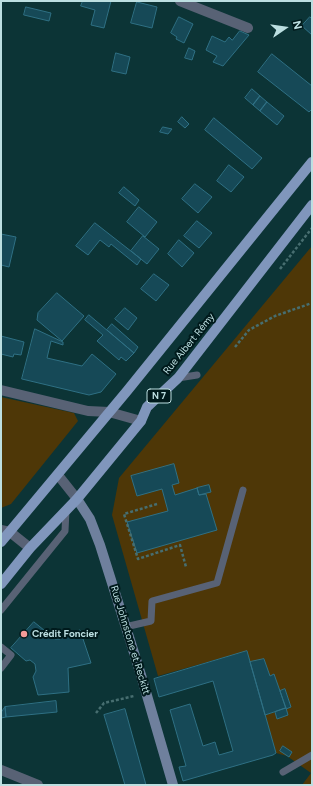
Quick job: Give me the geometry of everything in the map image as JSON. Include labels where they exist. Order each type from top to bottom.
[{"type":"main road","name":"Rue Albert Rémy","points":[[1,542],[6,531],[58,475],[312,162]]},
{"type":"main road","name":"Rue Albert Rémy","points":[[1,584],[30,548],[77,499],[141,421],[147,407],[178,378],[312,204]]},
{"type":"street","points":[[180,1],[248,28]]},
{"type":"street","points":[[1,390],[88,410],[109,412],[141,421]]},
{"type":"street","points":[[58,475],[77,499]]},
{"type":"street","name":"Rue Johnstone et Reckitt","points":[[77,499],[90,519],[146,694],[172,785]]},
{"type":"street","points":[[6,531],[30,548]]},
{"type":"street","points":[[1,770],[38,785]]},
{"type":"lane","points":[[178,378],[197,375]]},
{"type":"lane","points":[[125,627],[151,620],[152,601],[216,583],[243,490]]},
{"type":"lane","points":[[1,610],[65,531],[66,510]]},
{"type":"lane","points":[[1,647],[11,655],[1,668]]},
{"type":"lane","points":[[283,772],[312,755]]},
{"type":"path","points":[[235,347],[249,330],[275,316],[312,303]]},
{"type":"path","points":[[156,504],[124,514],[138,559],[180,545],[186,567]]},
{"type":"path","points":[[96,713],[104,703],[146,694]]},
{"type":"shaded area","points":[[312,246],[312,785],[302,785],[311,773],[287,756],[276,753],[265,715],[275,712],[277,719],[288,715],[286,709],[291,707],[285,689],[280,691],[274,675],[270,676],[264,659],[250,662],[247,651],[158,676],[112,515],[119,478]]},
{"type":"shaded area","points":[[1,397],[74,413],[78,421],[11,504],[1,508]]},
{"type":"building","points":[[83,1],[111,1],[104,28],[91,25],[95,10],[81,6]]},
{"type":"building","points":[[137,2],[157,7],[152,28],[131,23]]},
{"type":"building","points":[[26,7],[51,13],[49,21],[24,15]]},
{"type":"building","points":[[179,17],[193,24],[184,43],[176,39],[177,37],[171,33]]},
{"type":"building","points":[[310,17],[312,19],[312,35],[302,26]]},
{"type":"building","points":[[240,31],[249,35],[223,66],[213,62],[217,56],[206,50],[212,36],[225,42],[229,37],[232,40]]},
{"type":"building","points":[[189,48],[195,51],[192,60],[185,58]]},
{"type":"building","points":[[116,53],[130,57],[126,74],[112,71]]},
{"type":"building","points":[[272,54],[312,86],[312,109],[309,112],[258,72]]},
{"type":"building","points":[[252,89],[260,96],[253,105],[245,98]]},
{"type":"building","points":[[260,96],[267,102],[260,111],[253,105]]},
{"type":"building","points":[[267,102],[284,116],[277,125],[260,111]]},
{"type":"building","points":[[182,117],[189,124],[185,128],[178,122]]},
{"type":"building","points":[[214,118],[262,158],[252,169],[205,130]]},
{"type":"building","points":[[163,127],[172,129],[168,134],[160,132]]},
{"type":"building","points":[[229,165],[244,177],[231,192],[217,181]]},
{"type":"building","points":[[195,184],[212,197],[198,213],[182,199]]},
{"type":"building","points":[[124,187],[139,200],[135,206],[119,193]]},
{"type":"building","points":[[139,207],[157,222],[145,237],[127,222]]},
{"type":"building","points":[[197,221],[212,233],[199,248],[184,236]]},
{"type":"building","points":[[95,223],[141,259],[137,265],[111,244],[109,247],[100,240],[88,255],[76,246]]},
{"type":"building","points":[[1,234],[16,237],[9,267],[1,265]]},
{"type":"building","points":[[143,236],[159,249],[147,264],[131,251]]},
{"type":"building","points":[[179,240],[194,253],[182,267],[168,254]]},
{"type":"building","points":[[154,274],[169,285],[156,301],[141,289]]},
{"type":"building","points":[[57,293],[84,316],[62,341],[37,320],[38,313]]},
{"type":"building","points":[[125,308],[137,318],[128,330],[115,319]]},
{"type":"building","points":[[89,315],[134,353],[126,361],[121,357],[119,360],[97,341],[103,335],[85,320]]},
{"type":"building","points":[[112,324],[138,347],[134,353],[107,330]]},
{"type":"building","points":[[35,329],[63,342],[63,345],[51,341],[47,358],[82,366],[92,354],[116,374],[101,392],[89,395],[22,379]]},
{"type":"building","points":[[1,336],[24,342],[21,355],[14,354],[13,357],[1,354]]},
{"type":"building","points":[[174,464],[179,483],[172,485],[175,495],[197,488],[199,495],[206,494],[217,530],[137,553],[127,522],[168,511],[162,489],[137,496],[131,476]]},
{"type":"building","points":[[209,485],[211,492],[199,495],[197,488]]},
{"type":"building","points":[[34,622],[55,639],[60,639],[60,636],[80,630],[91,663],[68,668],[69,692],[38,695],[33,677],[36,671],[35,664],[30,660],[26,661],[11,648]]},
{"type":"building","points":[[247,651],[276,753],[183,781],[179,767],[186,766],[170,710],[190,704],[203,746],[215,742],[219,755],[233,751],[213,681],[159,697],[154,679]]},
{"type":"building","points":[[264,659],[270,676],[274,674],[286,708],[265,715],[250,662]]},
{"type":"building","points":[[285,689],[291,707],[286,709],[280,691]]},
{"type":"building","points":[[56,701],[57,712],[6,717],[5,707]]},
{"type":"building","points":[[5,707],[6,717],[1,718],[1,713]]},
{"type":"building","points":[[286,708],[288,715],[277,719],[275,712]]},
{"type":"building","points":[[125,709],[146,785],[125,785],[104,715]]},
{"type":"building","points":[[283,746],[292,752],[289,757],[280,751]]},
{"type":"place","name":"Crédit Foncier","points":[[24,634]]}]
